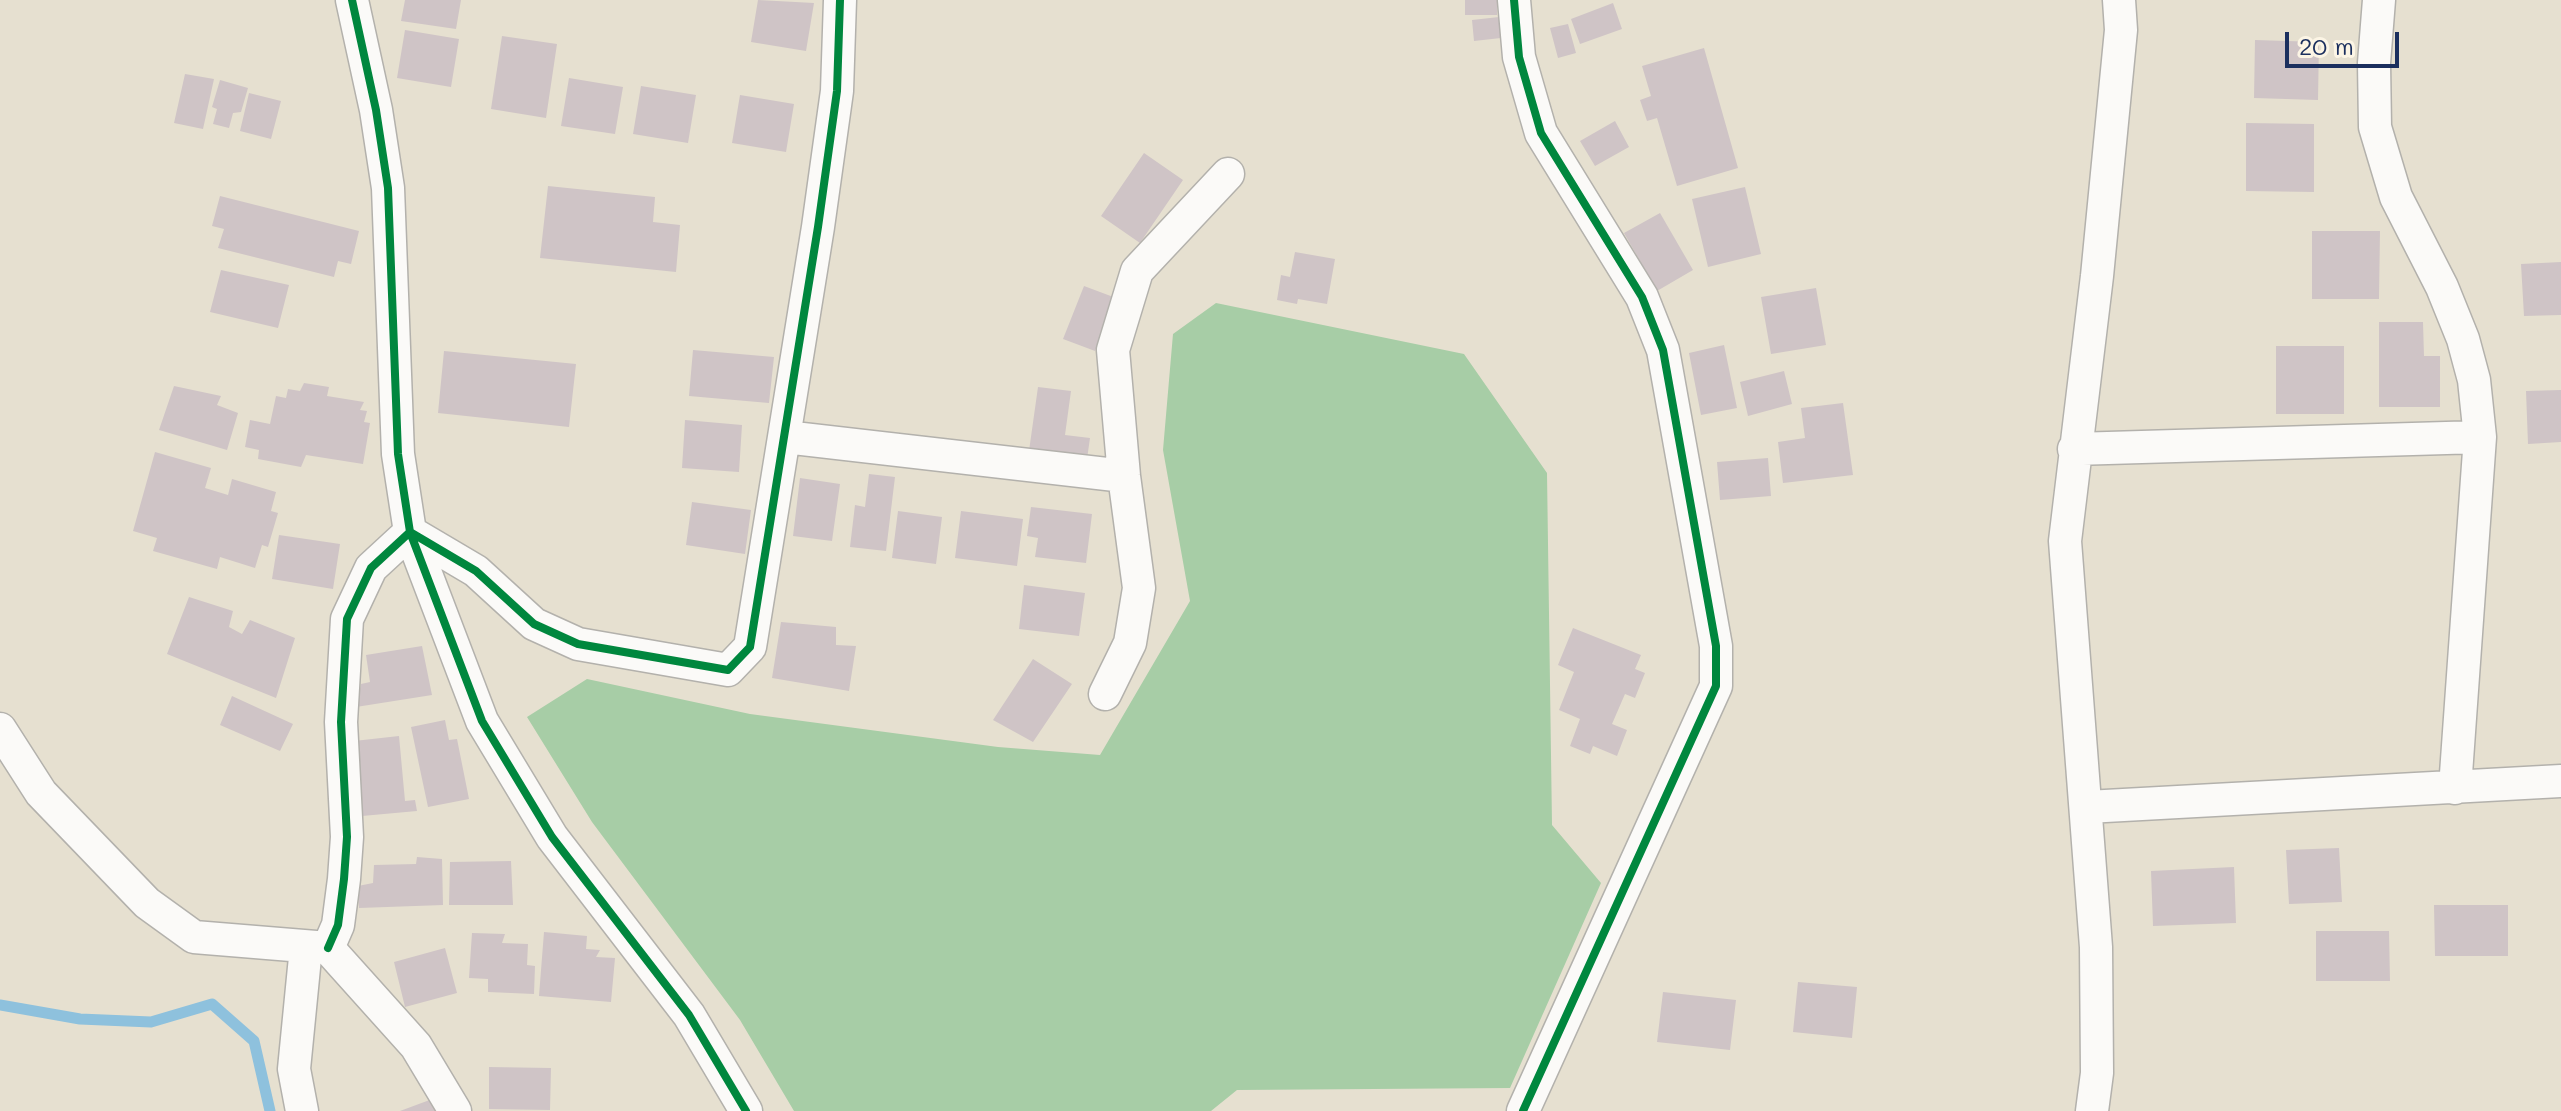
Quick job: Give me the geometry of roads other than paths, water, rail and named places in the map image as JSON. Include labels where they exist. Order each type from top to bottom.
[{"type":"street","points":[[352,0],[376,110],[388,188],[398,454],[410,532],[482,721],[552,837],[689,1015],[746,1111]]},
{"type":"street","points":[[410,532],[476,571],[534,624],[578,644],[728,670],[750,647],[837,91],[840,0]]},
{"type":"street","points":[[1514,0],[1519,57],[1541,133],[1642,297],[1663,350],[1713,630],[1716,686],[1523,1111]]},
{"type":"street","points":[[2092,1111],[2097,1073],[2096,947],[2065,541],[2097,276],[2121,30],[2119,0]]},
{"type":"street","points":[[2379,0],[2374,63],[2375,127],[2396,197],[2442,287],[2463,339],[2474,380],[2480,437],[2455,788]]},
{"type":"street","points":[[1105,694],[1130,643],[1139,588],[1124,476],[1113,350],[1137,271],[1228,174]]},
{"type":"street","points":[[785,437],[1124,476]]},
{"type":"street","points":[[2074,449],[2480,437]]},
{"type":"street","points":[[302,1111],[294,1069],[317,948],[338,925],[344,879],[347,837],[341,722],[347,619],[371,568],[410,532]]},
{"type":"street","points":[[0,729],[41,793],[147,903],[194,937],[317,948],[416,1046],[455,1111]]},
{"type":"street","points":[[2087,807],[2561,781]]},
{"type":"waterway","points":[[0,1005],[80,1019],[151,1022],[212,1004],[254,1041],[270,1111]]}]
